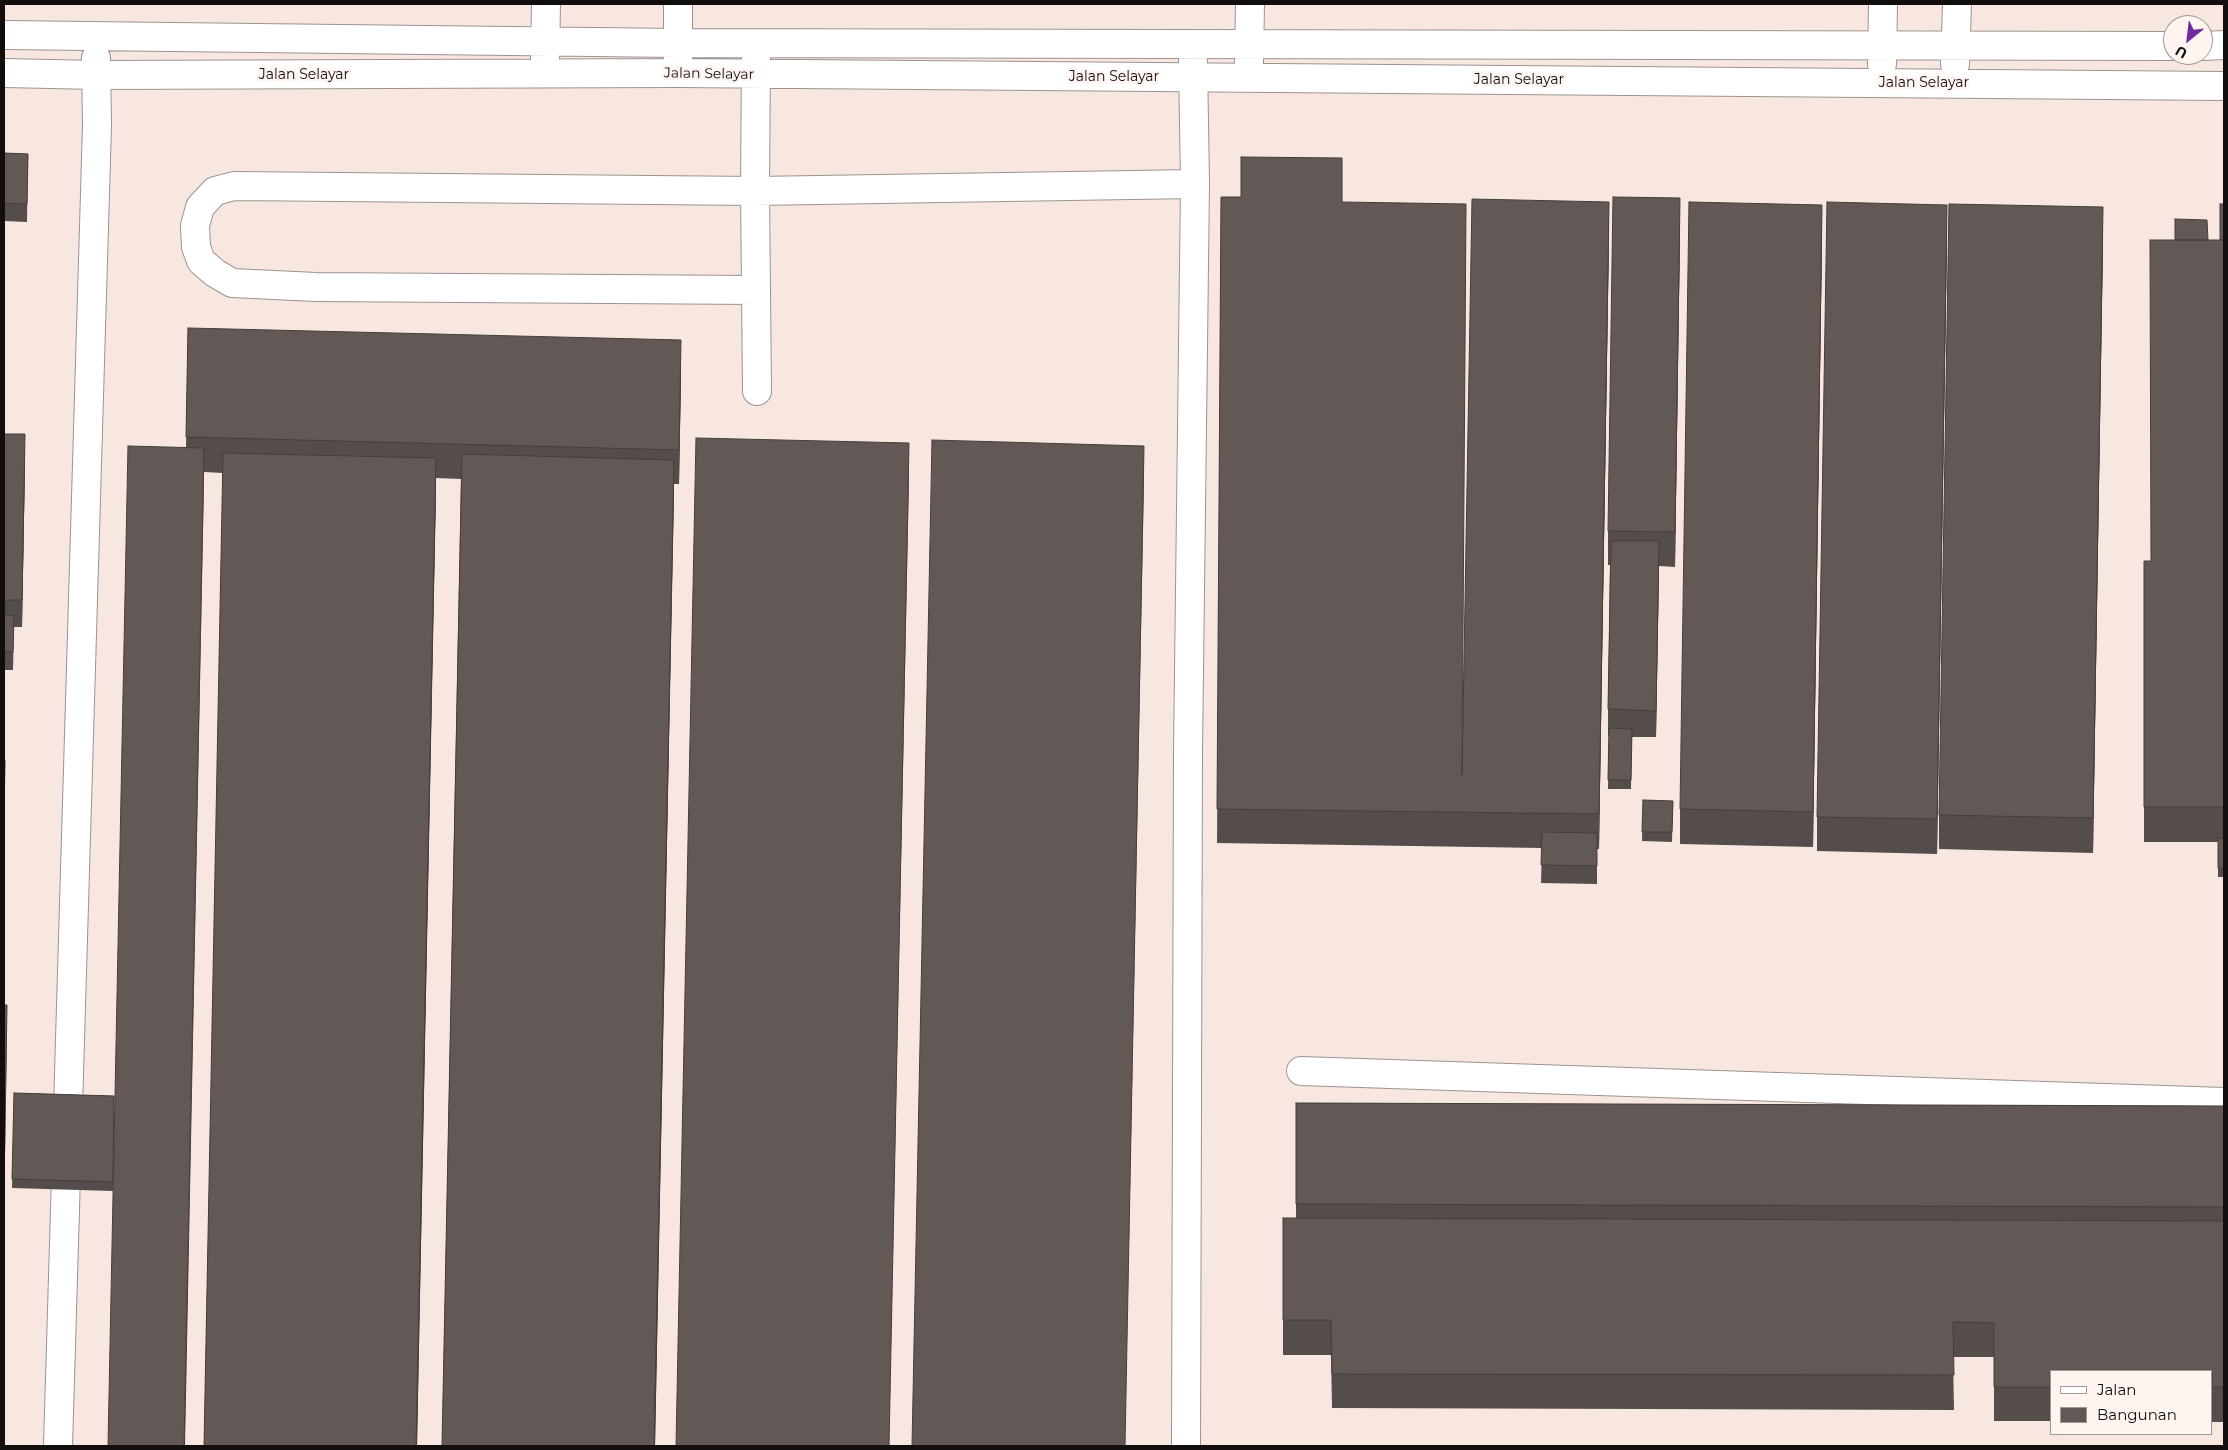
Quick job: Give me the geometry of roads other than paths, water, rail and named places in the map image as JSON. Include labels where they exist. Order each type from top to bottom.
[{"type":"street","points":[[544,74],[546,4]]},
{"type":"street","points":[[678,4],[678,73]]},
{"type":"street","points":[[1249,78],[1250,4]]},
{"type":"street","points":[[1880,83],[1883,45],[1883,4]]},
{"type":"street","points":[[1955,83],[1957,4]]},
{"type":"street","points":[[4,35],[678,43],[2163,46]]},
{"type":"street","points":[[58,1446],[97,75],[96,37]]},
{"type":"street","points":[[756,43],[754,191],[756,391]]},
{"type":"street","points":[[1186,1446],[1188,752],[1195,184],[1192,43]]},
{"type":"street","points":[[1695,45],[1696,81]]},
{"type":"street","name":"Jalan Selayar","points":[[4,73],[97,75],[678,73],[2224,86]]},
{"type":"street","points":[[756,290],[316,287],[232,283],[215,273],[201,261],[196,247],[195,226],[200,207],[215,191],[234,186],[754,191],[1195,184]]},
{"type":"street","points":[[1301,1071],[2224,1102]]}]
